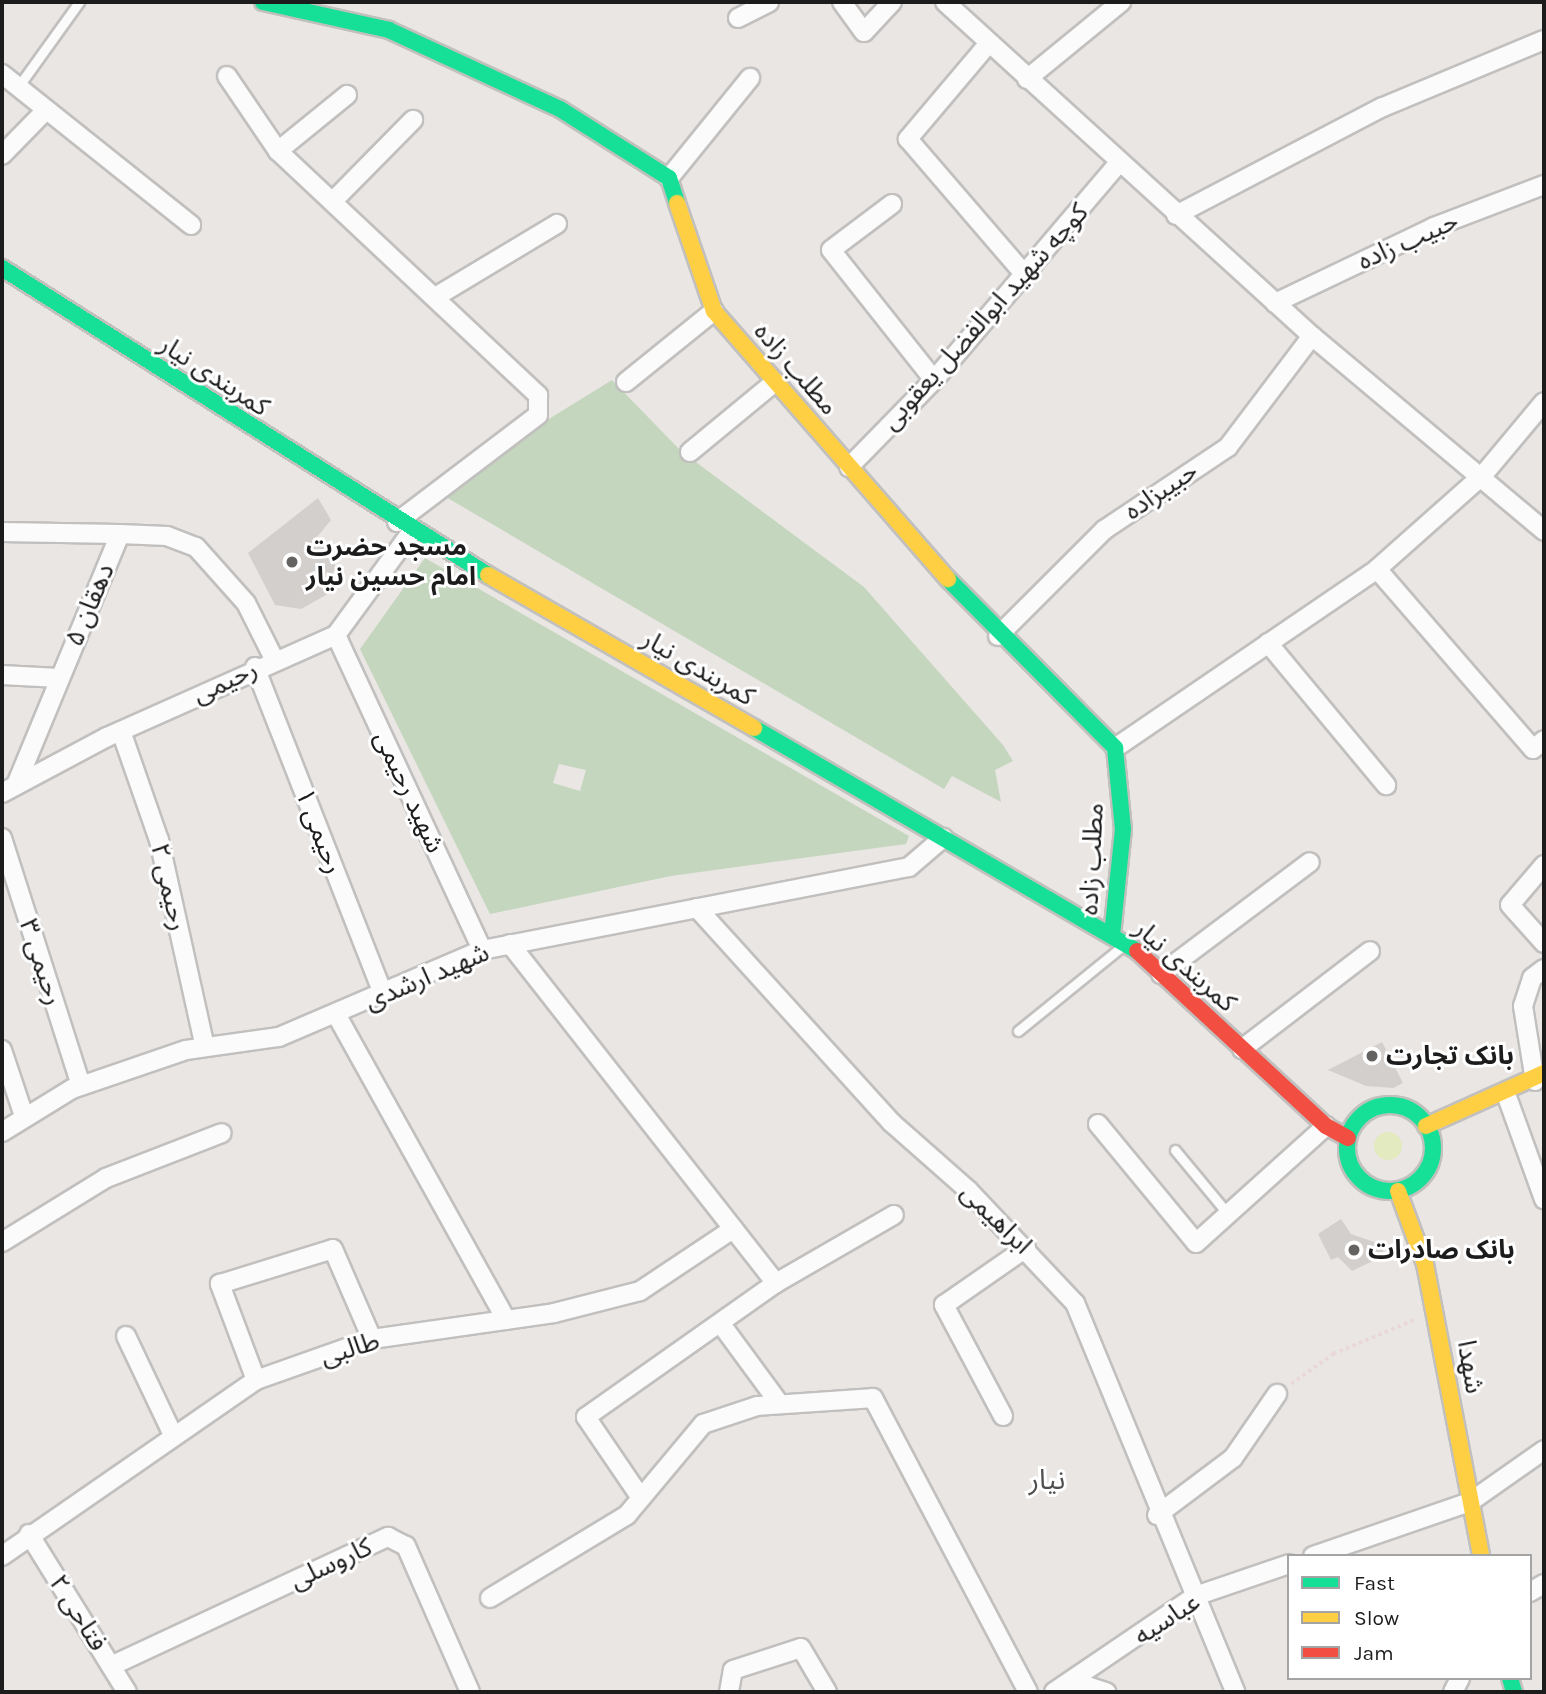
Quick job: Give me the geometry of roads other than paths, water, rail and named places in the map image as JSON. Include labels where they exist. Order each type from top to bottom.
[{"type":"street","points":[[263,2],[389,30],[561,110],[669,178],[750,78]]},
{"type":"street","points":[[738,18],[769,2]]},
{"type":"street","points":[[842,2],[864,32],[892,2]]},
{"type":"street","points":[[945,2],[1118,164],[1312,336],[1483,475],[1544,530]]},
{"type":"street","points":[[1027,79],[1121,2]]},
{"type":"street","points":[[1175,215],[1382,107],[1544,40]]},
{"type":"street","points":[[989,43],[908,139],[1025,275]]},
{"type":"street","points":[[2,74],[191,225]]},
{"type":"street","points":[[226,76],[278,150],[336,198],[538,395],[538,415],[405,526],[336,635]]},
{"type":"street","points":[[278,150],[347,95]]},
{"type":"street","points":[[2,155],[46,110]]},
{"type":"street","points":[[336,198],[414,120]]},
{"type":"street","name":"کوچه شهید ابوالفضل یعقوبی","points":[[849,467],[934,380],[1118,164]]},
{"type":"street","name":"مطلب زاده","points":[[669,178],[714,311],[998,636],[1115,748],[1123,829],[1119,939]]},
{"type":"street","name":"حبیب زاده","points":[[1275,303],[1434,228],[1544,185]]},
{"type":"street","points":[[892,204],[831,250],[934,380]]},
{"type":"street","points":[[437,296],[556,224]]},
{"type":"street","name":"کمربندی نیار","points":[[2,268],[405,526],[1119,939],[1161,974],[1326,1126],[1348,1138]]},
{"type":"street","points":[[626,382],[714,311]]},
{"type":"street","name":"حبیبزاده","points":[[998,636],[1104,530],[1228,447],[1312,336]]},
{"type":"street","points":[[690,452],[775,382]]},
{"type":"street","points":[[1115,748],[1377,569],[1483,475],[1544,402]]},
{"type":"street","name":"دهقان ۵","points":[[2,532],[120,534],[9,789]]},
{"type":"street","points":[[120,534],[167,536],[196,547],[246,603],[274,659]]},
{"type":"street","points":[[1377,569],[1541,750]]},
{"type":"street","name":"رحیمی","points":[[9,789],[121,731],[255,667],[336,635]]},
{"type":"street","name":"شهید رحیمی","points":[[336,635],[482,950]]},
{"type":"street","points":[[1268,643],[1386,785]]},
{"type":"street","name":"رحیمی ۱","points":[[255,667],[383,994]]},
{"type":"street","points":[[2,675],[59,678]]},
{"type":"street","name":"رحیمی ۲","points":[[121,731],[159,840],[205,1047]]},
{"type":"street","name":"رحیمی ۳","points":[[2,838],[81,1086]]},
{"type":"street","name":"شهید ارشدی","points":[[2,1132],[24,1116],[81,1086],[205,1047],[279,1037],[482,950],[909,867],[943,838]]},
{"type":"street","points":[[1161,974],[1310,862]]},
{"type":"street","points":[[1544,865],[1510,905],[1544,943]]},
{"type":"street","name":"ابراهیمی","points":[[697,908],[892,1123],[1026,1248],[1075,1303],[1157,1515],[1195,1596],[1235,1692]]},
{"type":"street","points":[[510,944],[776,1283]]},
{"type":"street","points":[[1242,1049],[1370,951]]},
{"type":"street","points":[[1426,1126],[1506,1094],[1539,1077],[1523,1006],[1532,978],[1544,969]]},
{"type":"street","points":[[336,1014],[506,1320]]},
{"type":"street","points":[[2,1050],[24,1116]]},
{"type":"street","points":[[1506,1094],[1544,1199]]},
{"type":"street","points":[[1376,1108],[1404,1108],[1426,1126],[1429,1166],[1398,1191],[1376,1189],[1358,1178],[1348,1159],[1348,1138],[1376,1108]]},
{"type":"street","points":[[1098,1124],[1196,1243],[1326,1126]]},
{"type":"street","points":[[2,1242],[106,1178],[222,1133]]},
{"type":"street","name":"شهدا","points":[[1398,1191],[1435,1311],[1480,1554]]},
{"type":"street","points":[[641,1498],[586,1417],[776,1283],[894,1215]]},
{"type":"street","name":"طالبی","points":[[2,1556],[29,1534],[256,1380],[372,1339],[506,1320],[640,1291],[733,1229]]},
{"type":"street","points":[[1003,1416],[944,1304],[1026,1248]]},
{"type":"street","points":[[256,1380],[220,1284],[333,1249],[372,1339]]},
{"type":"street","points":[[721,1324],[779,1403]]},
{"type":"street","points":[[127,1336],[173,1435]]},
{"type":"street","points":[[1157,1515],[1233,1458],[1277,1394]]},
{"type":"street","points":[[490,1598],[627,1515],[703,1424],[779,1403],[873,1398],[1028,1692]]},
{"type":"street","points":[[1319,1554],[1470,1502],[1544,1450]]},
{"type":"street","name":"فتاحی ۲","points":[[29,1534],[127,1692]]},
{"type":"street","name":"کاروسلی","points":[[111,1666],[388,1537],[407,1546],[470,1692]]},
{"type":"street","name":"عباسیه","points":[[1054,1692],[1076,1682],[1195,1596],[1287,1565]]},
{"type":"street","points":[[729,1692],[733,1670],[801,1648],[827,1692]]},
{"type":"street","points":[[1076,1682],[1106,1692]]},
{"type":"lane","points":[[18,87],[79,2]]},
{"type":"lane","points":[[1018,1031],[1119,939]]},
{"type":"lane","points":[[1175,1150],[1228,1214]]},
{"type":"place","name":"مسجد حضرت امام حسین نیار","points":[[292,562]]},
{"type":"place","name":"بانک تجارت","points":[[1372,1056]]},
{"type":"place","name":"بانک صادرات","points":[[1354,1250]]},
{"type":"district","name":"نیار","points":[[1047,1480]]}]
